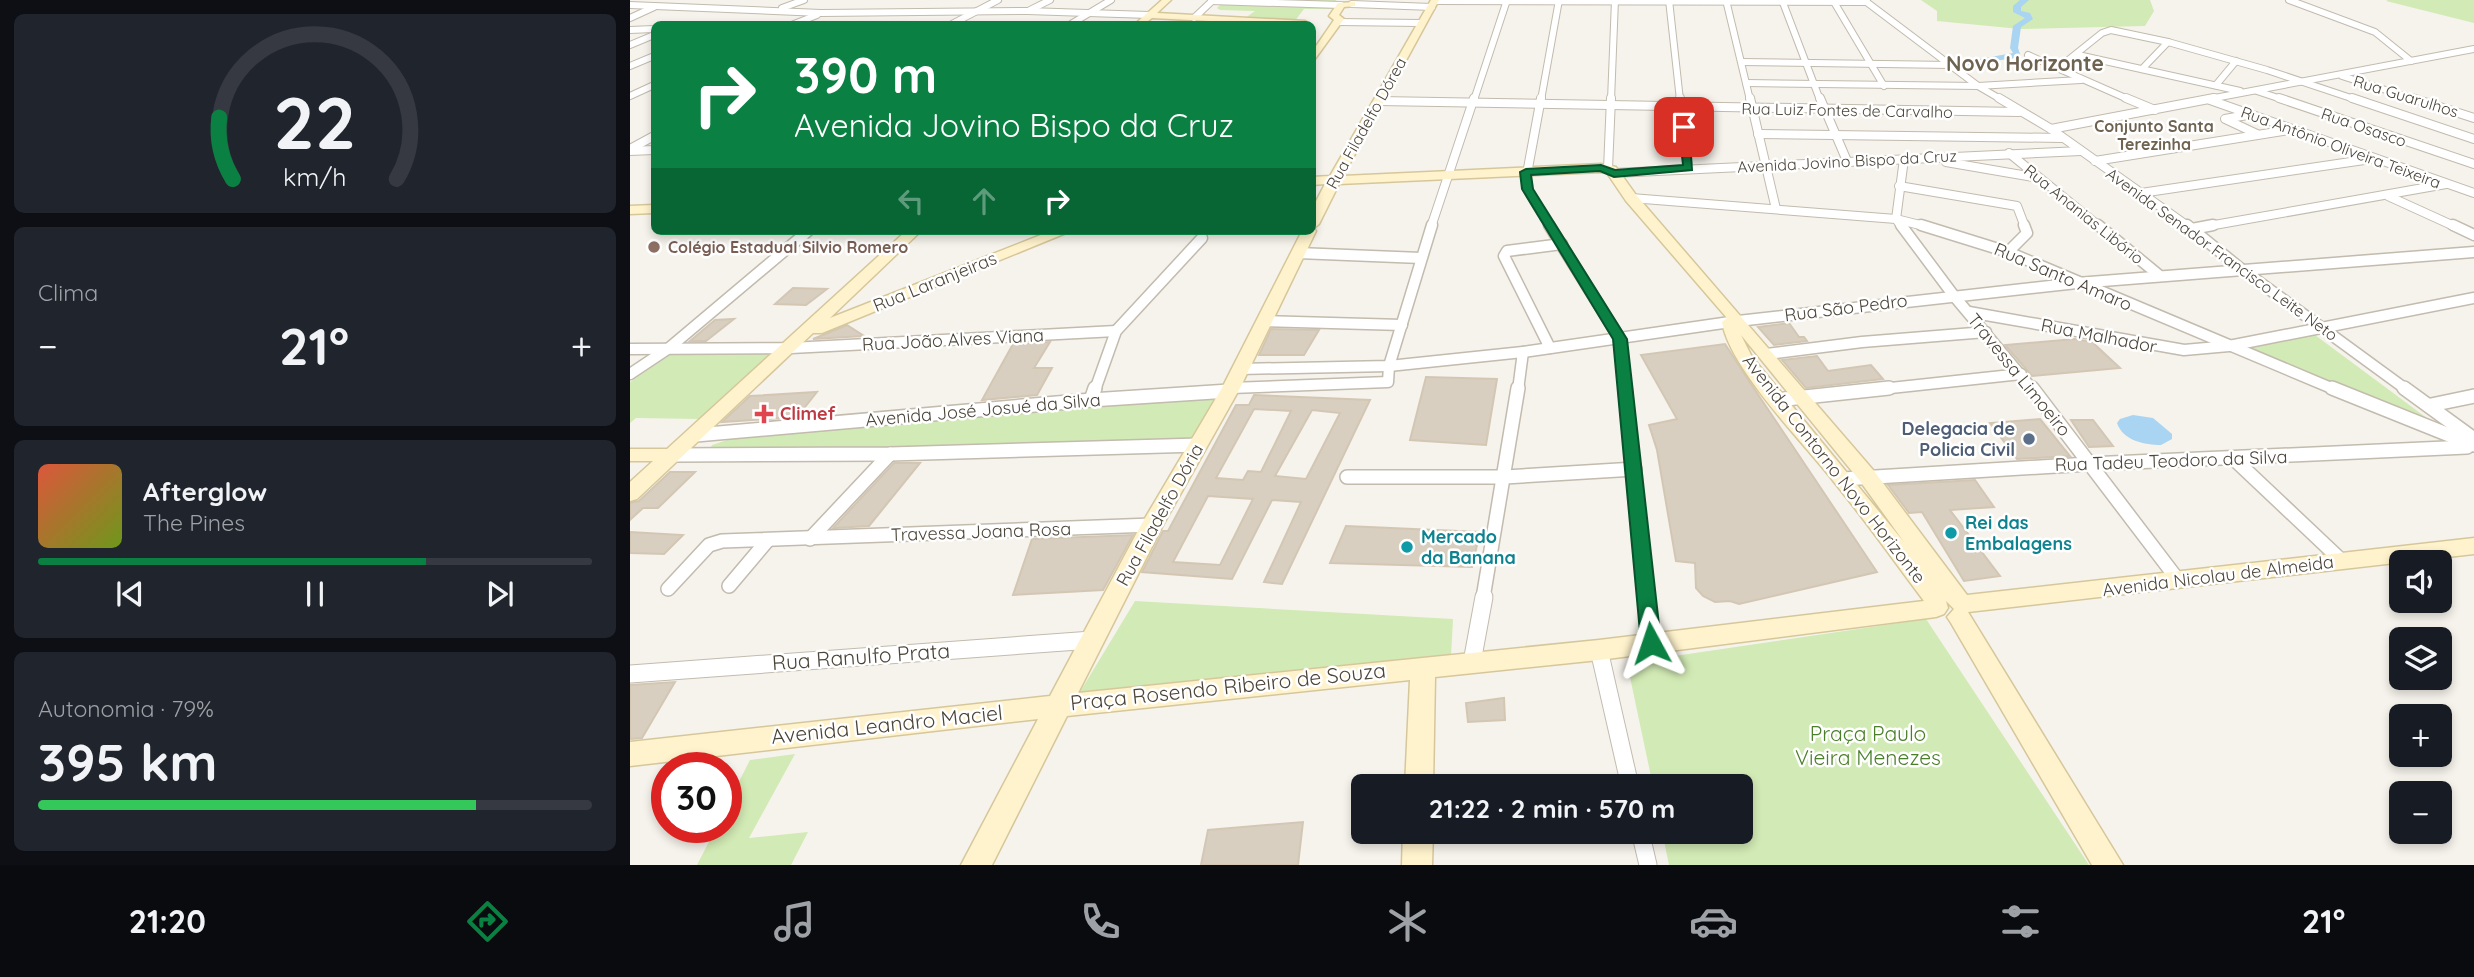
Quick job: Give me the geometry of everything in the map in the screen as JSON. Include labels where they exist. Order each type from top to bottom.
[{"type":"main road","points":[[1142,21],[1167,0]]},
{"type":"main road","points":[[1316,54],[1344,17],[1347,3]]},
{"type":"main road","points":[[1421,23],[1434,3]]},
{"type":"main road","points":[[1149,15],[1208,21]]},
{"type":"main road","points":[[1324,26],[1338,22]]},
{"type":"main road","name":"Rua Filadelfo Dórea","points":[[1316,216],[1421,23]]},
{"type":"main road","name":"Avenida Jovino Bispo da Cruz","points":[[1316,181],[1611,171]]},
{"type":"main road","name":"Avenida Contorno Novo Horizonte","points":[[1611,171],[1738,329],[1767,354],[1867,476],[1951,606]]},
{"type":"main road","points":[[630,210],[651,209]]},
{"type":"main road","points":[[630,494],[791,348],[910,235]]},
{"type":"main road","name":"Rua Laranjeiras","points":[[805,333],[1054,235]]},
{"type":"main road","points":[[1230,389],[1307,235]]},
{"type":"main road","name":"Avenida Contorno Novo Horizonte","points":[[1738,329],[1744,359],[1951,606]]},
{"type":"main road","name":"Rua Filadelfo Dória","points":[[1092,640],[1152,525],[1230,389]]},
{"type":"main road","points":[[630,454],[674,455]]},
{"type":"main road","name":"Avenida Nicolau de Almeida","points":[[1951,606],[2474,546]]},
{"type":"main road","points":[[1419,774],[1423,667],[1599,650],[1951,606],[2108,865]]},
{"type":"main road","name":"Praça Rosendo Ribeiro de Souza","points":[[1060,705],[1092,640]]},
{"type":"main road","name":"Praça Rosendo Ribeiro de Souza","points":[[1060,705],[1423,667]]},
{"type":"main road","points":[[976,865],[1060,705]]},
{"type":"main road","name":"Avenida Leandro Maciel","points":[[630,754],[1060,705]]},
{"type":"main road","points":[[1417,865],[1418,844]]},
{"type":"street","points":[[775,11],[804,0]]},
{"type":"street","points":[[956,21],[998,0]]},
{"type":"street","points":[[1027,11],[1050,0]]},
{"type":"street","points":[[1076,21],[1111,0]]},
{"type":"street","points":[[1389,366],[1421,258],[1507,0]]},
{"type":"street","points":[[1559,0],[1526,172],[1527,189],[1620,339],[1651,643]]},
{"type":"street","points":[[2289,0],[2375,32],[2411,61]]},
{"type":"street","points":[[1194,18],[1212,1],[1865,1]]},
{"type":"street","points":[[1611,171],[1610,106],[1615,1]]},
{"type":"street","points":[[1670,1],[1688,168]]},
{"type":"street","points":[[1726,1],[1776,209]]},
{"type":"street","points":[[1782,1],[1824,110],[1847,161]]},
{"type":"street","name":"Avenida Senador Francisco Leite Neto","points":[[1865,1],[1978,86],[2051,130],[2192,229],[2240,268],[2474,439]]},
{"type":"street","points":[[1834,2],[1884,86]]},
{"type":"street","points":[[950,12],[966,4],[988,5]]},
{"type":"street","points":[[630,5],[821,13],[1027,11],[1149,15]]},
{"type":"street","points":[[630,18],[658,6]]},
{"type":"street","points":[[801,21],[821,13]]},
{"type":"street","points":[[871,19],[881,14]]},
{"type":"street","points":[[1338,22],[1421,23]]},
{"type":"street","points":[[630,30],[651,30]]},
{"type":"street","points":[[2057,69],[2078,55],[2102,33],[2111,30],[2167,41],[2236,61],[2474,139]]},
{"type":"street","points":[[630,45],[651,36]]},
{"type":"street","points":[[2142,69],[2167,41]]},
{"type":"street","points":[[2051,130],[2474,49]]},
{"type":"street","points":[[2028,55],[2155,110]]},
{"type":"street","points":[[2078,55],[2244,92]]},
{"type":"street","points":[[630,66],[651,57]]},
{"type":"street","points":[[2216,85],[2236,61]]},
{"type":"street","points":[[1742,62],[1952,65]]},
{"type":"street","name":"Rua Guarulhos","points":[[2338,75],[2474,118]]},
{"type":"street","points":[[1746,83],[1978,86],[2081,80]]},
{"type":"street","points":[[630,96],[651,86]]},
{"type":"street","name":"Rua Osasco","points":[[2253,90],[2474,164]]},
{"type":"street","name":"Rua Antônio Oliveira Teixeira","points":[[2208,100],[2474,193]]},
{"type":"street","name":"Rua Luiz Fontes de Carvalho","points":[[1379,101],[2021,112]]},
{"type":"street","points":[[2250,114],[2225,119],[2258,135]]},
{"type":"street","points":[[2095,160],[2293,130]]},
{"type":"street","points":[[1758,134],[2062,138]]},
{"type":"street","points":[[630,150],[651,138]]},
{"type":"street","points":[[630,150],[651,150]]},
{"type":"street","name":"Avenida Jovino Bispo da Cruz","points":[[1611,171],[2081,151]]},
{"type":"street","name":"Rua Ananias Libório","points":[[2009,153],[2160,276]]},
{"type":"street","points":[[1918,158],[2040,178]]},
{"type":"street","points":[[2141,193],[2375,158]]},
{"type":"street","points":[[1896,219],[1904,159]]},
{"type":"street","points":[[2192,229],[2446,184]]},
{"type":"street","points":[[1899,186],[2017,206],[2027,233],[2008,253]]},
{"type":"street","points":[[2388,196],[2474,235]]},
{"type":"street","name":"Rua Santo Amaro","points":[[1631,198],[1896,219],[1944,231],[2008,253],[2474,446]]},
{"type":"street","name":"Travessa Limoeiro","points":[[1896,219],[1954,296],[2021,374],[2178,580]]},
{"type":"street","points":[[630,374],[670,348],[803,235]]},
{"type":"street","points":[[1091,400],[1116,331],[1202,238]]},
{"type":"street","points":[[1549,348],[1504,256],[1507,251],[1562,243]]},
{"type":"street","name":"Rua São Pedro","points":[[1238,369],[1389,366],[1620,339],[1738,329],[1954,296],[2077,283],[2240,268],[2474,252]]},
{"type":"street","points":[[1298,253],[1421,258]]},
{"type":"street","name":"Rua Malhador","points":[[1969,312],[2168,349],[2229,346],[2474,298]]},
{"type":"street","points":[[1263,321],[1402,325]]},
{"type":"street","name":"Rua João Alves Viana","points":[[630,349],[791,348],[1116,331]]},
{"type":"street","points":[[1767,354],[1862,342],[1986,332]]},
{"type":"street","points":[[1472,662],[1505,477],[1522,352]]},
{"type":"street","name":"Avenida José Josué da Silva","points":[[696,435],[1230,389],[1388,382],[1389,366]]},
{"type":"street","points":[[1777,400],[2021,374]]},
{"type":"street","points":[[2431,405],[2474,396]]},
{"type":"street","points":[[719,456],[707,453],[707,446],[718,438],[741,432]]},
{"type":"street","name":"Avenida José Josué da Silva","points":[[674,455],[890,454],[1199,445]]},
{"type":"street","name":"Rua Tadeu Teodoro da Silva","points":[[1843,479],[2089,464],[2474,446]]},
{"type":"street","points":[[810,539],[890,454]]},
{"type":"street","points":[[2234,459],[2343,561]]},
{"type":"street","points":[[1347,477],[1505,477],[1635,469]]},
{"type":"street","name":"Travessa Joana Rosa","points":[[668,589],[712,543],[1152,525]]},
{"type":"street","points":[[729,586],[767,541]]},
{"type":"street","name":"Rua Ranulfo Prata","points":[[630,674],[1092,640]]},
{"type":"street","points":[[1599,650],[1627,774]]},
{"type":"street","points":[[1643,844],[1648,865]]},
{"type":"green space","points":[[1215,0],[1336,0],[1333,9],[1304,9],[1295,21],[1244,19],[1255,11],[1220,10],[1217,8],[1223,2]]},
{"type":"green space","points":[[1921,0],[2150,0],[2154,11],[2145,26],[2020,29],[1937,21],[1937,11]]},
{"type":"green space","points":[[2474,0],[2474,23],[2386,1]]},
{"type":"green space","points":[[2315,335],[2439,427],[2244,347]]},
{"type":"green space","points":[[774,353],[699,419],[636,418],[630,423],[630,382],[670,355]]},
{"type":"green space","points":[[1222,395],[1192,441],[710,449],[712,445],[730,439]]},
{"type":"green space","points":[[1135,601],[1453,619],[1451,656],[1080,692]]},
{"type":"green space","name":"Praça Paulo Vieira Menezes","points":[[1926,619],[2089,865],[1669,865],[1665,844],[1753,844],[1753,774],[1650,774],[1627,663]]},
{"type":"green space","points":[[795,754],[749,838],[808,832],[791,865],[697,865],[708,843],[742,843],[742,776],[750,760]]},
{"type":"water","points":[[2133,415],[2153,418],[2172,434],[2172,439],[2161,445],[2142,443],[2129,438],[2117,423],[2120,419]]},
{"type":"building","points":[[793,288],[827,289],[806,305],[775,304]]},
{"type":"building","points":[[734,319],[706,341],[690,341],[715,320]]},
{"type":"building","points":[[1789,323],[1799,337],[1804,337],[1807,341],[1774,345],[1758,327]]},
{"type":"building","points":[[847,325],[864,336],[813,339],[823,335]]},
{"type":"building","points":[[1271,329],[1319,330],[1304,355],[1259,355]]},
{"type":"building","points":[[2075,339],[2092,342],[2120,368],[2032,376],[2005,345]]},
{"type":"building","points":[[1050,342],[1034,368],[1052,368],[1037,395],[982,400],[1013,344]]},
{"type":"building","points":[[1725,344],[1877,572],[1739,604],[1730,601],[1715,602],[1703,596],[1696,588],[1695,563],[1676,561],[1657,450],[1649,425],[1677,419],[1641,355]]},
{"type":"building","points":[[1817,356],[1828,371],[1871,365],[1883,379],[1806,388],[1782,360]]},
{"type":"building","points":[[1426,377],[1497,379],[1486,445],[1410,440]]},
{"type":"building","points":[[817,392],[797,417],[722,422],[750,396]]},
{"type":"building","points":[[1254,395],[1370,400],[1282,584],[1264,582],[1301,502],[1272,500],[1232,579],[1142,572],[1163,531],[1168,531],[1236,405],[1249,405]],"holes":[[[1254,409],[1291,411],[1261,472],[1248,471],[1243,480],[1216,478]],[[1312,410],[1340,413],[1306,479],[1275,476]],[[1208,496],[1253,499],[1220,565],[1173,562]]]},
{"type":"building","name":"Delegacia de Policia Civil","points":[[2040,419],[2070,456],[2017,459],[1990,423]]},
{"type":"building","points":[[2071,420],[2093,420],[2113,446],[2089,447]]},
{"type":"building","points":[[894,463],[920,463],[869,526],[833,528]]},
{"type":"building","points":[[670,472],[695,472],[658,508],[643,508],[630,520],[630,503],[639,501]]},
{"type":"building","points":[[1975,480],[1994,507],[1950,510],[2000,576],[1964,581],[1922,512],[1909,513],[1888,485]]},
{"type":"building","name":"Mercado da Banana","points":[[1346,526],[1480,532],[1472,567],[1330,563]]},
{"type":"building","points":[[630,532],[683,535],[664,554],[630,553]]},
{"type":"building","points":[[1133,535],[1103,590],[1013,595],[1032,539]]},
{"type":"building","points":[[675,682],[642,738],[630,739],[630,685]]},
{"type":"building","points":[[1504,698],[1505,720],[1468,722],[1466,703]]},
{"type":"building","points":[[1303,822],[1298,865],[1201,865],[1208,830]]},
{"type":"waterway","points":[[1971,63],[2018,55],[2014,48],[2017,26],[2029,19],[2027,15],[2017,12],[2017,6],[2025,0]]},
{"type":"place","name":"Colégio Estadual Silvio Romero","points":[[654,247]]},
{"type":"place","name":"Climef","points":[[764,414]]},
{"type":"place","name":"Delegacia de Policia Civil","points":[[2029,439]]},
{"type":"place","name":"Rei das Embalagens","points":[[1951,533]]},
{"type":"place","name":"Mercado da Banana","points":[[1407,547]]},
{"type":"district","name":"Novo Horizonte","points":[[2025,64]]},
{"type":"district","name":"Conjunto Santa Terezinha","points":[[2154,135]]},
{"type":"route","points":[[1651,643],[1620,339],[1527,189],[1526,172],[1601,168],[1614,173],[1688,168],[1684,127]]}]
